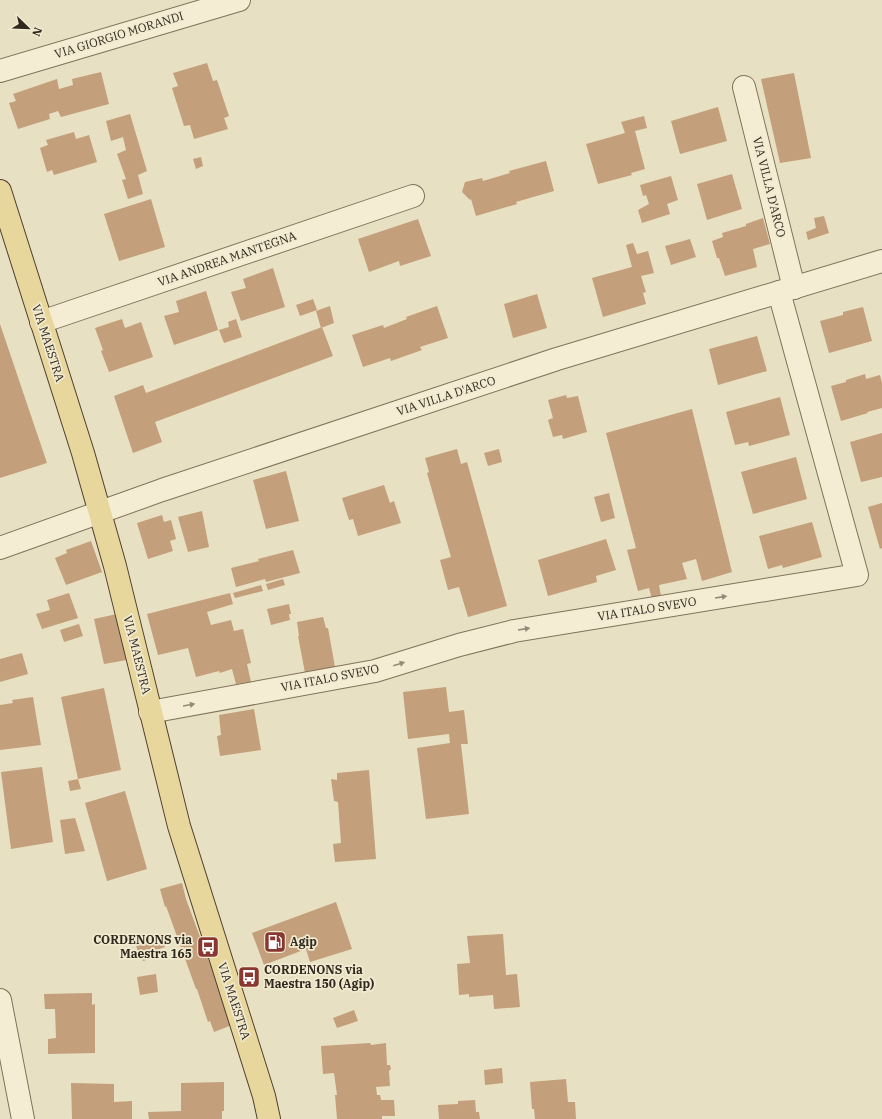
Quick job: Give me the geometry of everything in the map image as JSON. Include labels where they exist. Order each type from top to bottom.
[{"type":"main road","name":"VIA MAESTRA","points":[[0,191],[83,453],[115,566],[179,826],[264,1096],[269,1119]]},
{"type":"street","name":"VIA GIORGIO MORANDI","points":[[0,71],[239,0]]},
{"type":"street","name":"VIA VILLA D'ARCO","points":[[744,87],[787,290]]},
{"type":"street","name":"VIA ANDREA MANTEGNA","points":[[41,322],[413,196]]},
{"type":"street","name":"VIA VILLA D'ARCO","points":[[0,548],[162,490],[557,358],[882,261]]},
{"type":"street","name":"VIA ITALO SVEVO","points":[[150,712],[375,671],[459,645],[514,631],[857,575],[787,290]]},
{"type":"street","points":[[0,1000],[24,1119]]},
{"type":"building","points":[[207,63],[213,81],[217,80],[229,116],[224,118],[228,129],[194,139],[190,125],[184,126],[172,88],[178,86],[173,73]]},
{"type":"building","points":[[101,72],[109,104],[61,117],[58,111],[49,114],[50,119],[18,129],[9,103],[16,101],[13,94],[57,79],[59,89],[73,85],[72,79]]},
{"type":"building","points":[[794,73],[811,158],[780,163],[761,79]]},
{"type":"building","points":[[718,107],[727,141],[680,154],[671,121]]},
{"type":"building","points":[[130,114],[147,171],[138,175],[143,194],[128,199],[122,180],[126,179],[117,154],[126,150],[123,137],[111,141],[106,121]]},
{"type":"building","points":[[644,116],[647,128],[635,131],[645,169],[631,173],[632,175],[598,184],[586,144],[625,133],[621,122]]},
{"type":"building","points":[[74,132],[76,139],[89,135],[97,162],[54,175],[52,170],[47,172],[40,148],[48,145],[46,140]]},
{"type":"building","points":[[201,157],[203,166],[196,169],[193,159]]},
{"type":"building","points":[[546,161],[554,191],[476,216],[471,199],[470,200],[462,192],[465,182],[482,178],[483,181],[510,173],[509,171]]},
{"type":"building","points":[[732,174],[742,209],[707,220],[697,184]]},
{"type":"building","points":[[671,176],[678,200],[667,204],[670,214],[642,223],[638,210],[649,204],[646,195],[643,196],[640,185]]},
{"type":"building","points":[[151,199],[165,247],[119,261],[104,214]]},
{"type":"building","points":[[824,216],[829,233],[808,240],[806,232],[816,228],[814,218]]},
{"type":"building","points":[[763,218],[770,244],[753,249],[757,267],[725,276],[719,258],[717,258],[712,241],[723,237],[722,233],[746,226],[746,224]]},
{"type":"building","points":[[418,219],[431,256],[400,266],[399,261],[369,272],[358,239]]},
{"type":"building","points":[[690,239],[696,257],[671,265],[665,246]]},
{"type":"building","points":[[633,243],[637,254],[648,251],[654,273],[641,276],[646,292],[643,293],[646,304],[603,317],[592,278],[632,267],[626,245]]},
{"type":"building","points":[[273,268],[285,307],[241,321],[231,292],[246,288],[243,279]]},
{"type":"building","points":[[206,291],[218,330],[174,345],[164,316],[179,312],[176,301]]},
{"type":"building","points":[[537,294],[547,328],[513,338],[504,304]]},
{"type":"building","points":[[313,299],[317,310],[300,316],[296,305]]},
{"type":"building","points":[[330,306],[334,323],[321,328],[316,311]]},
{"type":"building","points":[[437,306],[448,338],[420,347],[422,350],[391,361],[390,358],[363,367],[352,335],[383,325],[384,328],[407,319],[406,317]]},
{"type":"building","points":[[863,307],[872,341],[829,353],[820,321],[843,315],[843,312]]},
{"type":"building","points":[[122,319],[125,328],[141,322],[153,357],[109,372],[101,351],[103,350],[95,328]]},
{"type":"building","points":[[236,319],[242,337],[224,343],[219,330],[229,327],[228,322]]},
{"type":"building","points":[[0,324],[47,463],[0,478]]},
{"type":"building","points":[[322,327],[333,356],[155,422],[162,442],[133,453],[114,396],[143,385],[146,393]]},
{"type":"building","points":[[757,336],[767,371],[718,385],[709,349]]},
{"type":"building","points":[[865,374],[866,379],[880,375],[882,383],[882,408],[841,421],[831,386],[846,382],[846,380]]},
{"type":"building","points":[[566,395],[567,398],[578,396],[587,432],[563,439],[562,435],[553,437],[548,420],[553,418],[548,400]]},
{"type":"building","points":[[780,397],[790,435],[749,446],[748,442],[735,445],[726,412]]},
{"type":"building","points":[[692,409],[732,572],[702,581],[696,559],[682,563],[687,579],[659,585],[661,596],[652,599],[649,588],[638,591],[627,550],[636,548],[606,433]]},
{"type":"building","points":[[882,433],[882,477],[861,482],[850,442]]},
{"type":"building","points":[[457,449],[461,464],[467,462],[507,606],[468,617],[459,587],[448,590],[440,560],[451,557],[427,473],[429,472],[425,458]]},
{"type":"building","points":[[499,449],[502,462],[488,466],[484,453]]},
{"type":"building","points":[[796,457],[807,499],[753,514],[741,472]]},
{"type":"building","points":[[286,471],[299,521],[266,529],[253,480]]},
{"type":"building","points":[[384,485],[390,503],[394,501],[401,523],[358,536],[353,519],[349,520],[342,498]]},
{"type":"building","points":[[609,493],[615,518],[601,522],[594,497]]},
{"type":"building","points":[[882,503],[882,548],[880,549],[868,507]]},
{"type":"building","points":[[202,511],[209,547],[188,552],[178,517]]},
{"type":"building","points":[[162,515],[164,522],[171,520],[176,539],[170,541],[173,551],[148,559],[137,523]]},
{"type":"building","points":[[812,522],[822,557],[783,568],[782,565],[768,569],[759,536]]},
{"type":"building","points":[[606,539],[616,570],[596,576],[597,582],[548,596],[538,560]]},
{"type":"building","points":[[91,541],[102,572],[66,585],[55,558],[67,553],[66,550]]},
{"type":"building","points":[[293,550],[300,573],[266,582],[265,579],[236,587],[231,568]]},
{"type":"building","points":[[283,579],[285,585],[268,590],[266,584]]},
{"type":"building","points":[[261,585],[263,591],[235,598],[233,593]]},
{"type":"building","points":[[69,593],[78,618],[42,629],[36,614],[50,610],[47,600]]},
{"type":"building","points":[[230,593],[233,604],[207,612],[211,625],[231,620],[234,631],[243,629],[251,663],[247,664],[251,682],[236,684],[232,669],[220,673],[219,671],[196,677],[188,648],[158,655],[147,614]]},
{"type":"building","points":[[289,604],[291,614],[289,614],[290,620],[271,625],[267,609]]},
{"type":"building","points":[[117,614],[127,660],[104,664],[94,619]]},
{"type":"building","points":[[323,617],[326,628],[328,628],[335,667],[305,673],[297,622]]},
{"type":"building","points":[[79,624],[83,636],[64,642],[60,630]]},
{"type":"building","points":[[22,653],[28,674],[0,682],[0,659]]},
{"type":"building","points":[[446,687],[449,712],[464,710],[468,744],[461,744],[469,814],[426,819],[417,748],[450,743],[449,734],[408,739],[403,692]]},
{"type":"building","points":[[104,688],[121,770],[78,779],[61,697]]},
{"type":"building","points":[[33,697],[41,745],[0,750],[0,705],[13,703],[12,700]]},
{"type":"building","points":[[254,709],[261,750],[220,756],[217,736],[221,735],[219,715]]},
{"type":"building","points":[[42,767],[53,842],[11,849],[1,772]]},
{"type":"building","points":[[369,770],[376,859],[335,862],[333,844],[341,843],[338,802],[334,801],[331,779],[337,780],[337,773]]},
{"type":"building","points":[[78,779],[81,789],[70,791],[68,781]]},
{"type":"building","points":[[125,791],[147,869],[107,881],[85,803]]},
{"type":"building","points":[[75,818],[85,851],[65,854],[60,820]]},
{"type":"building","points":[[182,883],[186,899],[210,964],[213,963],[232,1025],[214,1032],[210,1021],[208,1022],[166,906],[165,907],[160,889]]},
{"type":"building","points":[[336,902],[352,949],[310,962],[306,949],[264,965],[252,933]]},
{"type":"building","points":[[161,933],[165,947],[151,952],[153,958],[143,961],[141,955],[139,955],[135,942]]},
{"type":"building","points":[[503,934],[506,975],[517,974],[520,1007],[494,1009],[493,995],[469,997],[469,994],[459,995],[457,964],[470,963],[467,936]]},
{"type":"building","points":[[156,974],[158,992],[140,995],[137,977]]},
{"type":"building","points":[[92,993],[92,1005],[95,1004],[95,1053],[48,1054],[48,1039],[56,1038],[55,1009],[45,1009],[44,994]]},
{"type":"building","points":[[354,1010],[358,1021],[337,1028],[333,1018]]},
{"type":"building","points":[[370,1043],[371,1045],[386,1043],[387,1065],[390,1065],[391,1069],[389,1071],[390,1086],[376,1087],[377,1095],[380,1095],[381,1100],[394,1100],[395,1116],[382,1116],[382,1119],[337,1119],[335,1095],[337,1095],[334,1073],[323,1074],[321,1046]]},
{"type":"building","points":[[502,1068],[503,1083],[485,1085],[484,1070]]},
{"type":"building","points":[[566,1079],[568,1102],[575,1102],[576,1119],[535,1119],[534,1109],[532,1109],[530,1082]]},
{"type":"building","points":[[224,1082],[224,1111],[222,1111],[222,1119],[149,1119],[148,1112],[181,1111],[181,1083]]},
{"type":"building","points":[[71,1083],[114,1084],[114,1102],[132,1101],[132,1119],[72,1119]]},
{"type":"building","points":[[475,1100],[476,1112],[479,1112],[480,1119],[439,1119],[438,1105],[458,1104],[458,1101]]},
{"type":"place","name":"Agip","points":[[275,942]]},
{"type":"place","name":"CORDENONS via Maestra 165","points":[[208,947]]},
{"type":"place","name":"CORDENONS via Maestra 150 (Agip)","points":[[249,977]]}]
